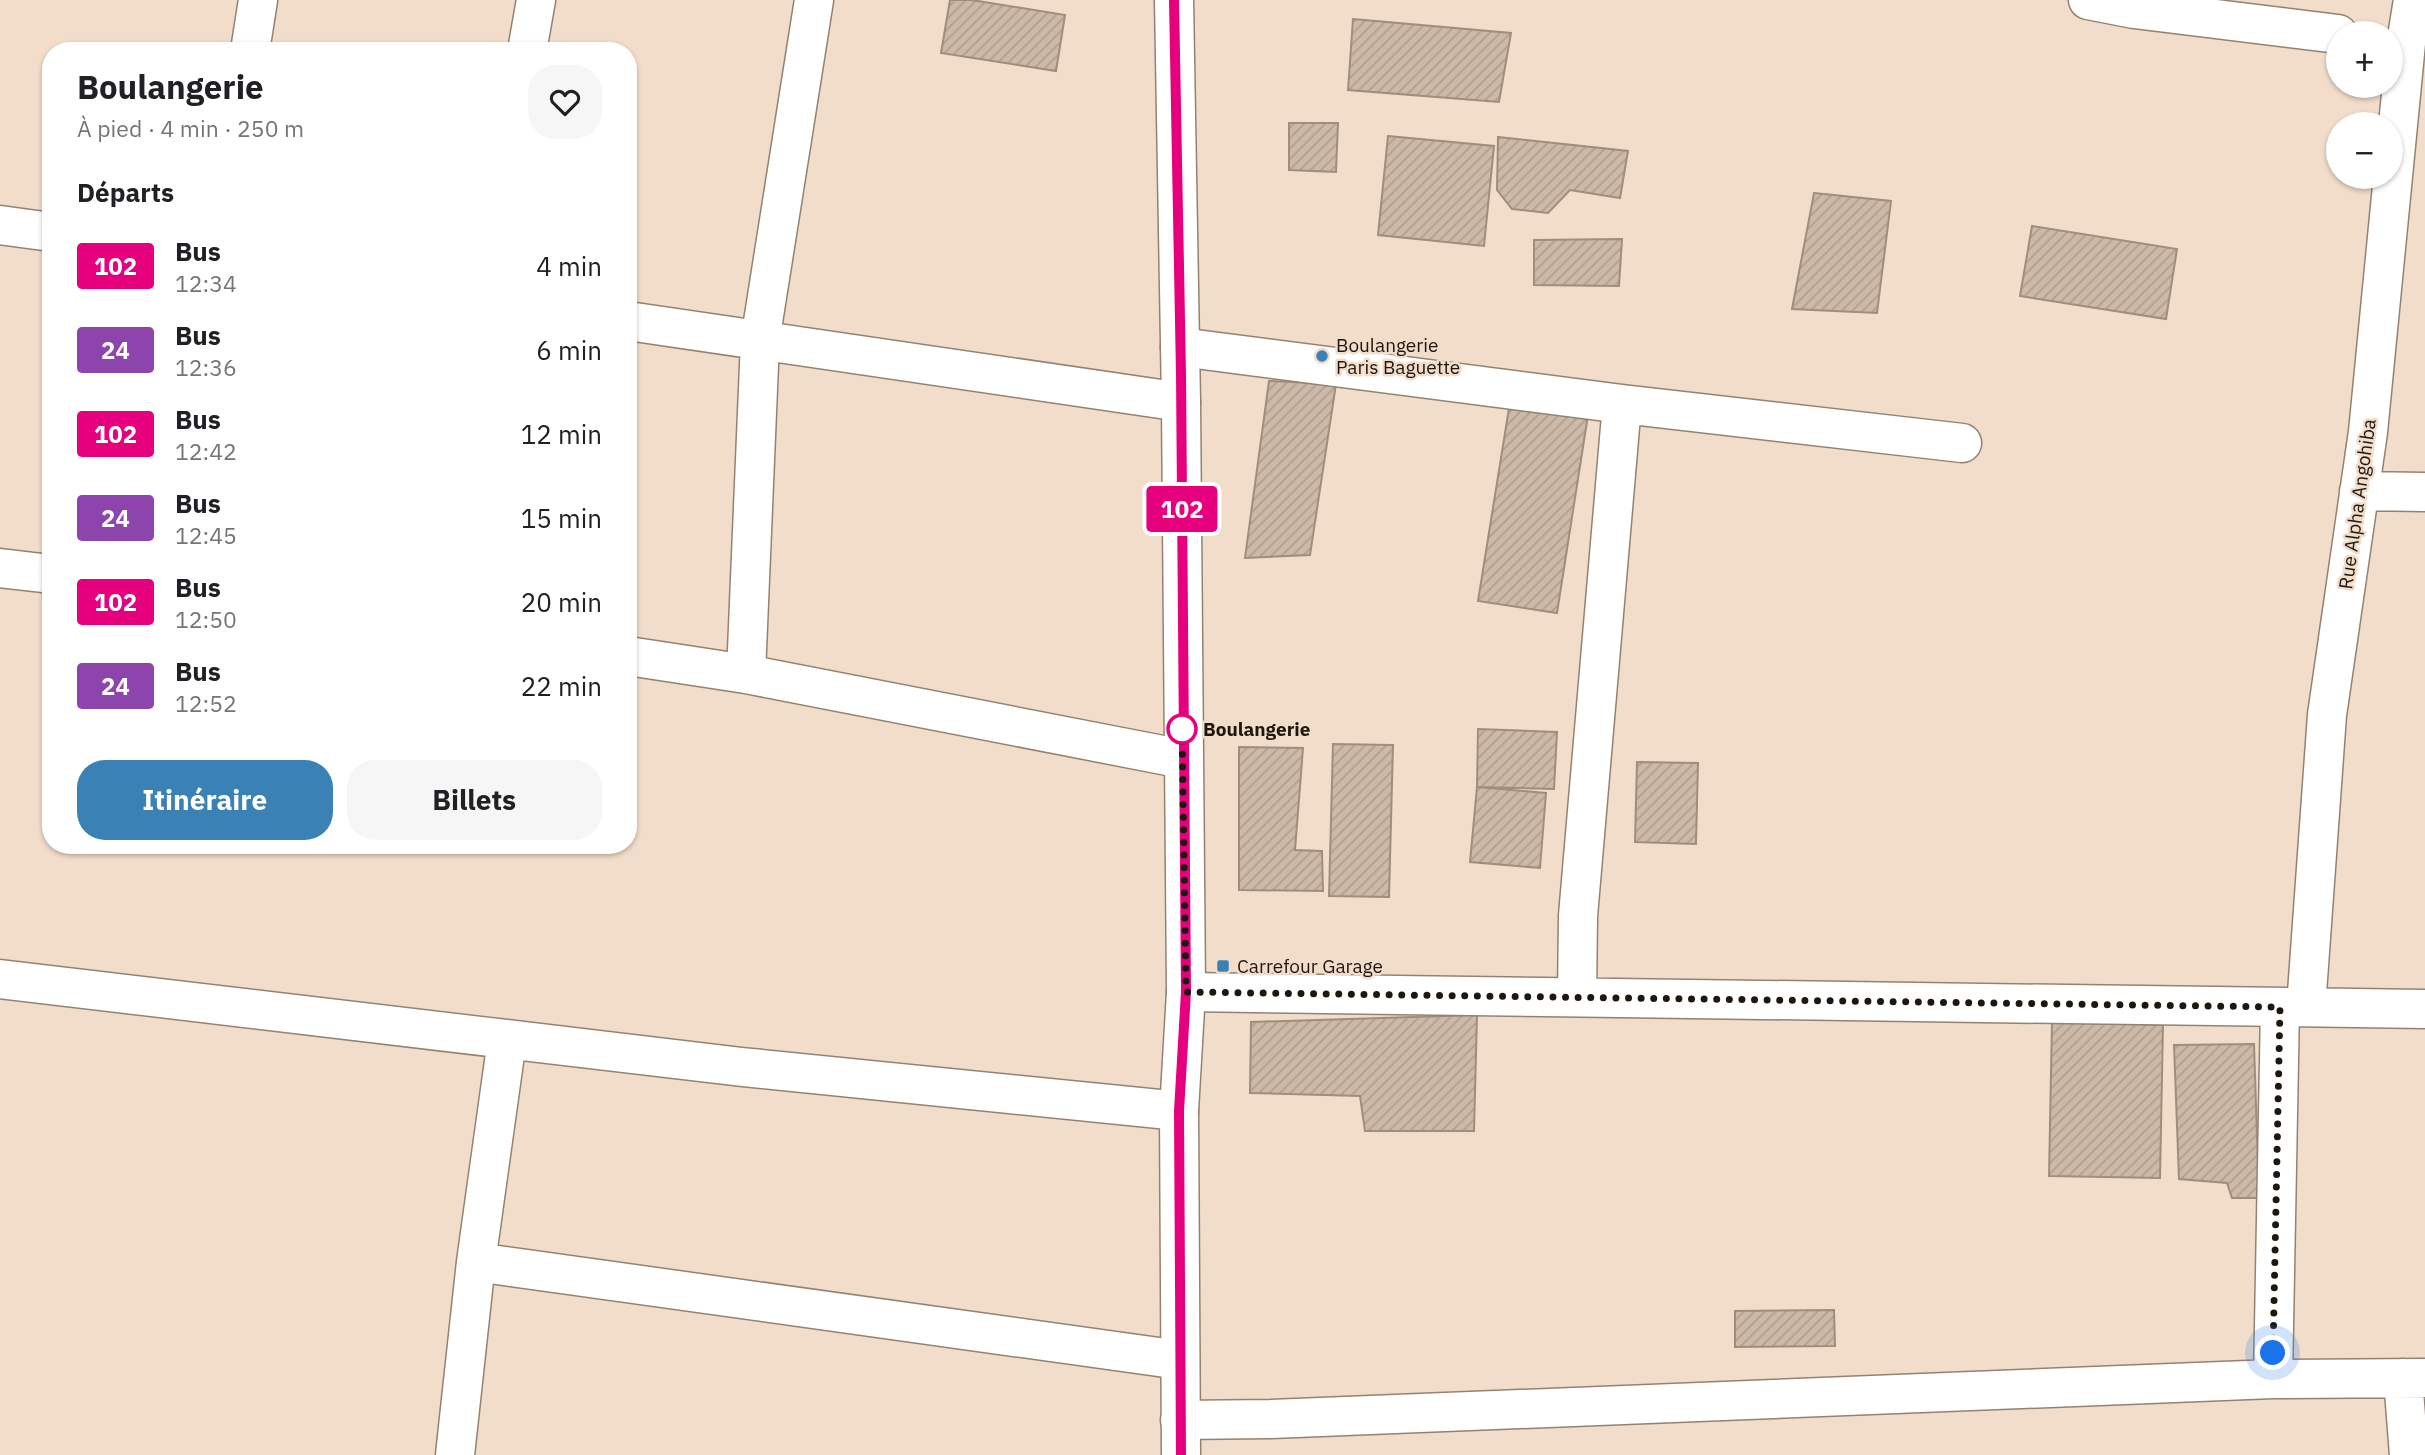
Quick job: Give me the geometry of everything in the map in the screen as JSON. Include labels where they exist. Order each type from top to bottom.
[{"type":"street","points":[[251,42],[258,0]]},
{"type":"street","points":[[529,42],[536,0]]},
{"type":"street","points":[[746,674],[760,341],[814,0]]},
{"type":"street","points":[[1174,0],[1181,402],[1186,992],[1179,1111],[1180,1438],[1271,1419],[2273,1379],[2414,1378],[2409,1455]]},
{"type":"street","points":[[2088,0],[2134,9],[2326,33]]},
{"type":"street","name":"Rue Alpha Angohiba","points":[[2403,28],[2413,0]]},
{"type":"street","name":"Rue Alpha Angohiba","points":[[2273,1379],[2293,1007],[2327,715],[2368,432],[2394,98]]},
{"type":"street","points":[[0,225],[42,231]]},
{"type":"street","points":[[637,322],[1181,402]]},
{"type":"street","points":[[1180,347],[1622,404],[1962,443]]},
{"type":"street","points":[[1577,997],[1578,916],[1622,404]]},
{"type":"street","points":[[2359,491],[2425,492]]},
{"type":"street","points":[[0,568],[42,573]]},
{"type":"street","points":[[637,657],[746,674],[1183,759]]},
{"type":"street","points":[[0,979],[742,1067],[1179,1111]]},
{"type":"street","points":[[1186,992],[2425,1009]]},
{"type":"street","points":[[455,1455],[475,1262],[507,1040]]},
{"type":"street","points":[[475,1262],[1180,1360]]},
{"type":"building","points":[[950,0],[972,0],[1065,15],[1056,71],[941,53]]},
{"type":"building","points":[[1353,19],[1511,33],[1499,102],[1348,90]]},
{"type":"building","points":[[1289,123],[1338,123],[1336,172],[1289,170]]},
{"type":"building","points":[[1388,136],[1494,146],[1484,246],[1378,235]]},
{"type":"building","points":[[1498,137],[1628,151],[1620,198],[1570,190],[1548,213],[1512,209],[1497,190]]},
{"type":"building","points":[[1814,193],[1891,201],[1877,313],[1792,309]]},
{"type":"building","points":[[2032,226],[2177,249],[2166,319],[2020,296]]},
{"type":"building","points":[[1622,239],[1619,286],[1534,285],[1534,240]]},
{"type":"building","points":[[1269,381],[1336,384],[1310,555],[1245,558]]},
{"type":"building","points":[[1510,402],[1588,415],[1557,613],[1478,601]]},
{"type":"building","points":[[1478,729],[1557,732],[1554,789],[1477,787]]},
{"type":"building","points":[[1333,744],[1393,745],[1389,897],[1329,896]]},
{"type":"building","points":[[1239,747],[1303,748],[1295,850],[1322,851],[1323,891],[1239,890]]},
{"type":"building","points":[[1637,762],[1698,763],[1696,844],[1635,842]]},
{"type":"building","points":[[1477,787],[1546,793],[1540,868],[1470,862]]},
{"type":"building","points":[[1477,1015],[1474,1131],[1365,1131],[1360,1096],[1250,1093],[1251,1022]]},
{"type":"building","points":[[2052,1022],[2163,1025],[2160,1178],[2049,1176]]},
{"type":"building","points":[[2254,1044],[2259,1198],[2232,1198],[2227,1183],[2179,1179],[2174,1045]]},
{"type":"building","points":[[1834,1310],[1835,1346],[1735,1347],[1735,1311]]},
{"type":"bus line","name":"102","points":[[1174,0],[1181,374],[1186,992],[1179,1111],[1181,1455]]},
{"type":"place","name":"Boulangerie Paris Baguette","points":[[1322,356]]},
{"type":"place","name":"Boulangerie","points":[[1182,729]]},
{"type":"place","name":"Carrefour Garage","points":[[1223,966]]},
{"type":"route","points":[[1182,729],[1186,992],[2280,1007],[2273,1353]]}]
